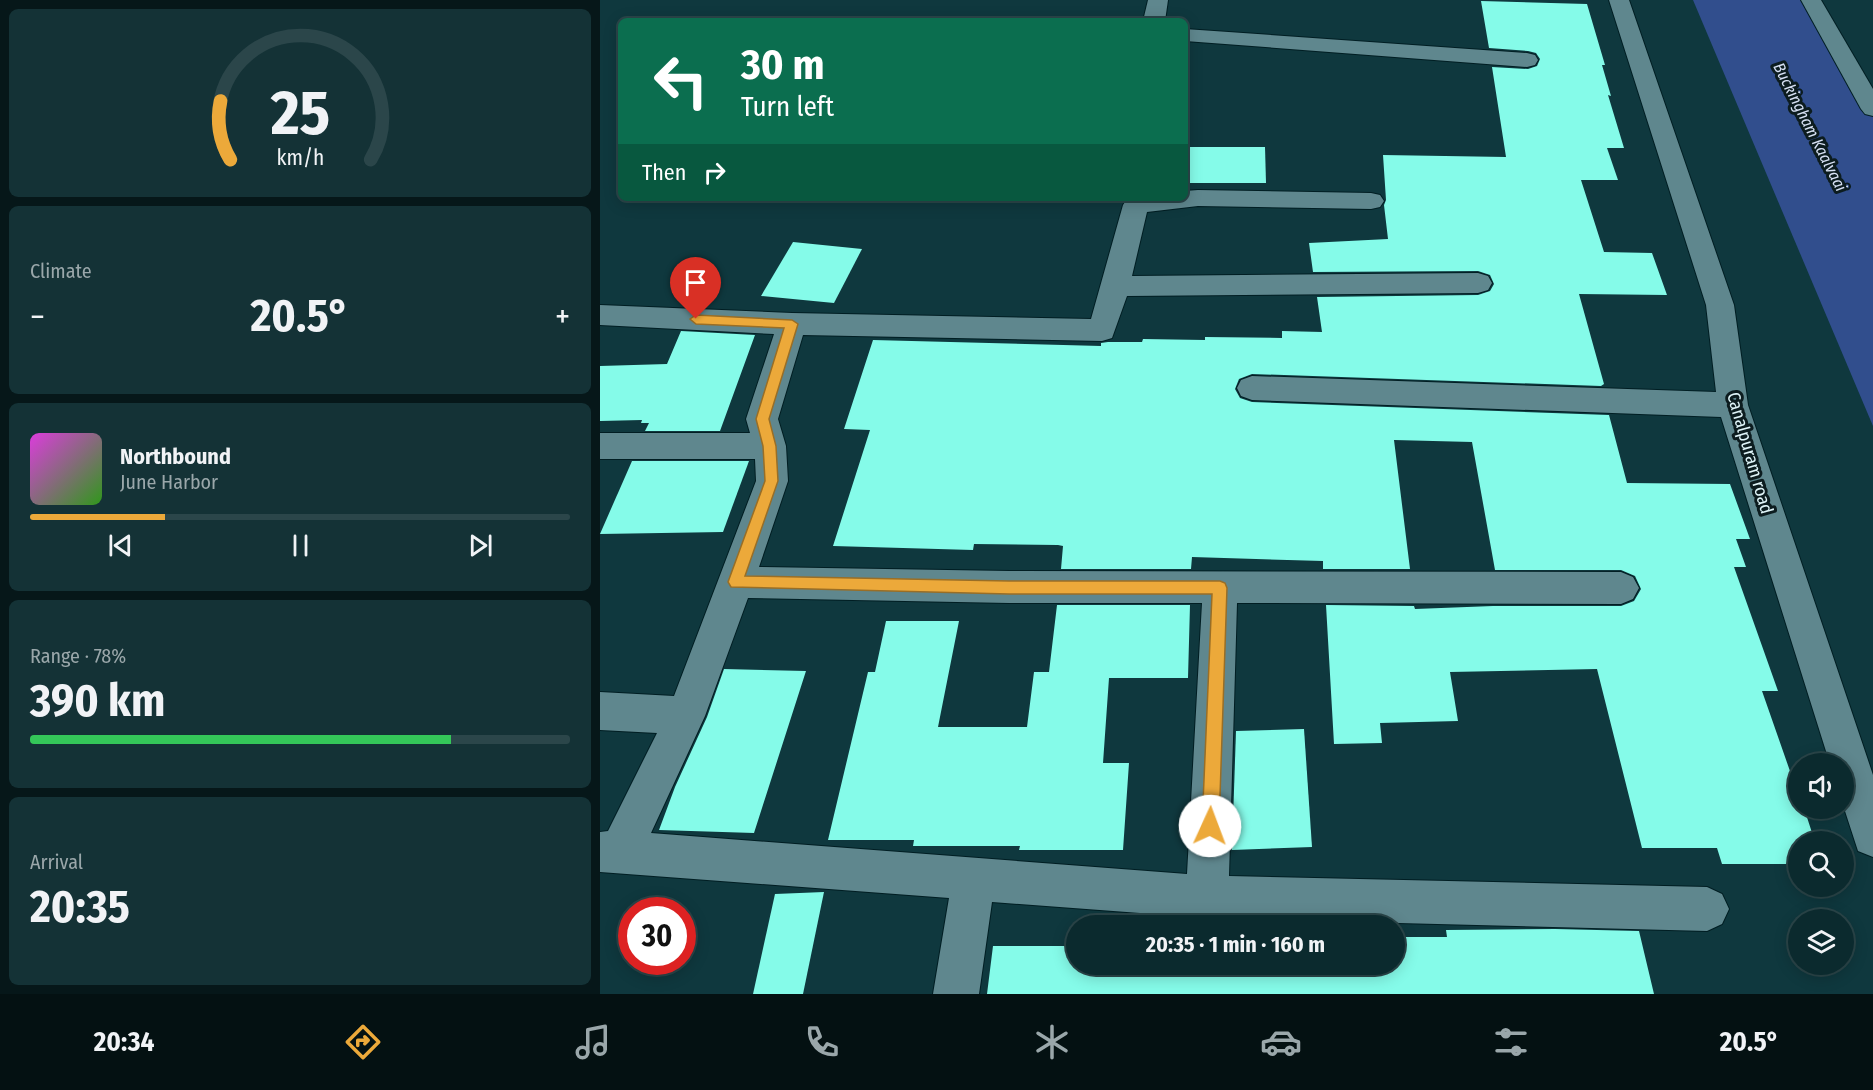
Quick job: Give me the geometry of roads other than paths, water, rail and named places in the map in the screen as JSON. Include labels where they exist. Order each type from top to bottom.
[{"type":"street","points":[[1155,18],[1158,0]]},
{"type":"street","name":"Canalpuram road","points":[[1619,0],[1720,305],[1732,405],[1873,836]]},
{"type":"street","points":[[1811,0],[1873,109]]},
{"type":"street","points":[[1188,35],[1527,60]]},
{"type":"street","points":[[1188,199],[1371,201]]},
{"type":"street","points":[[600,315],[792,324],[1102,330],[1116,286],[1136,205],[1171,201]]},
{"type":"street","points":[[1116,286],[1478,283]]},
{"type":"street","points":[[792,324],[762,419],[770,446],[772,481],[686,716],[610,852],[1207,897],[1707,909]]},
{"type":"street","points":[[1252,388],[1732,405]]},
{"type":"street","points":[[600,446],[770,446]]},
{"type":"street","points":[[736,582],[1009,587],[1621,588]]},
{"type":"street","points":[[1207,897],[1220,588]]},
{"type":"street","points":[[600,711],[686,716]]},
{"type":"street","points":[[956,994],[974,879]]},
{"type":"water","name":"Buckingham Kaalvaai","points":[[1693,0],[1808,0],[1873,114],[1873,426]]}]
